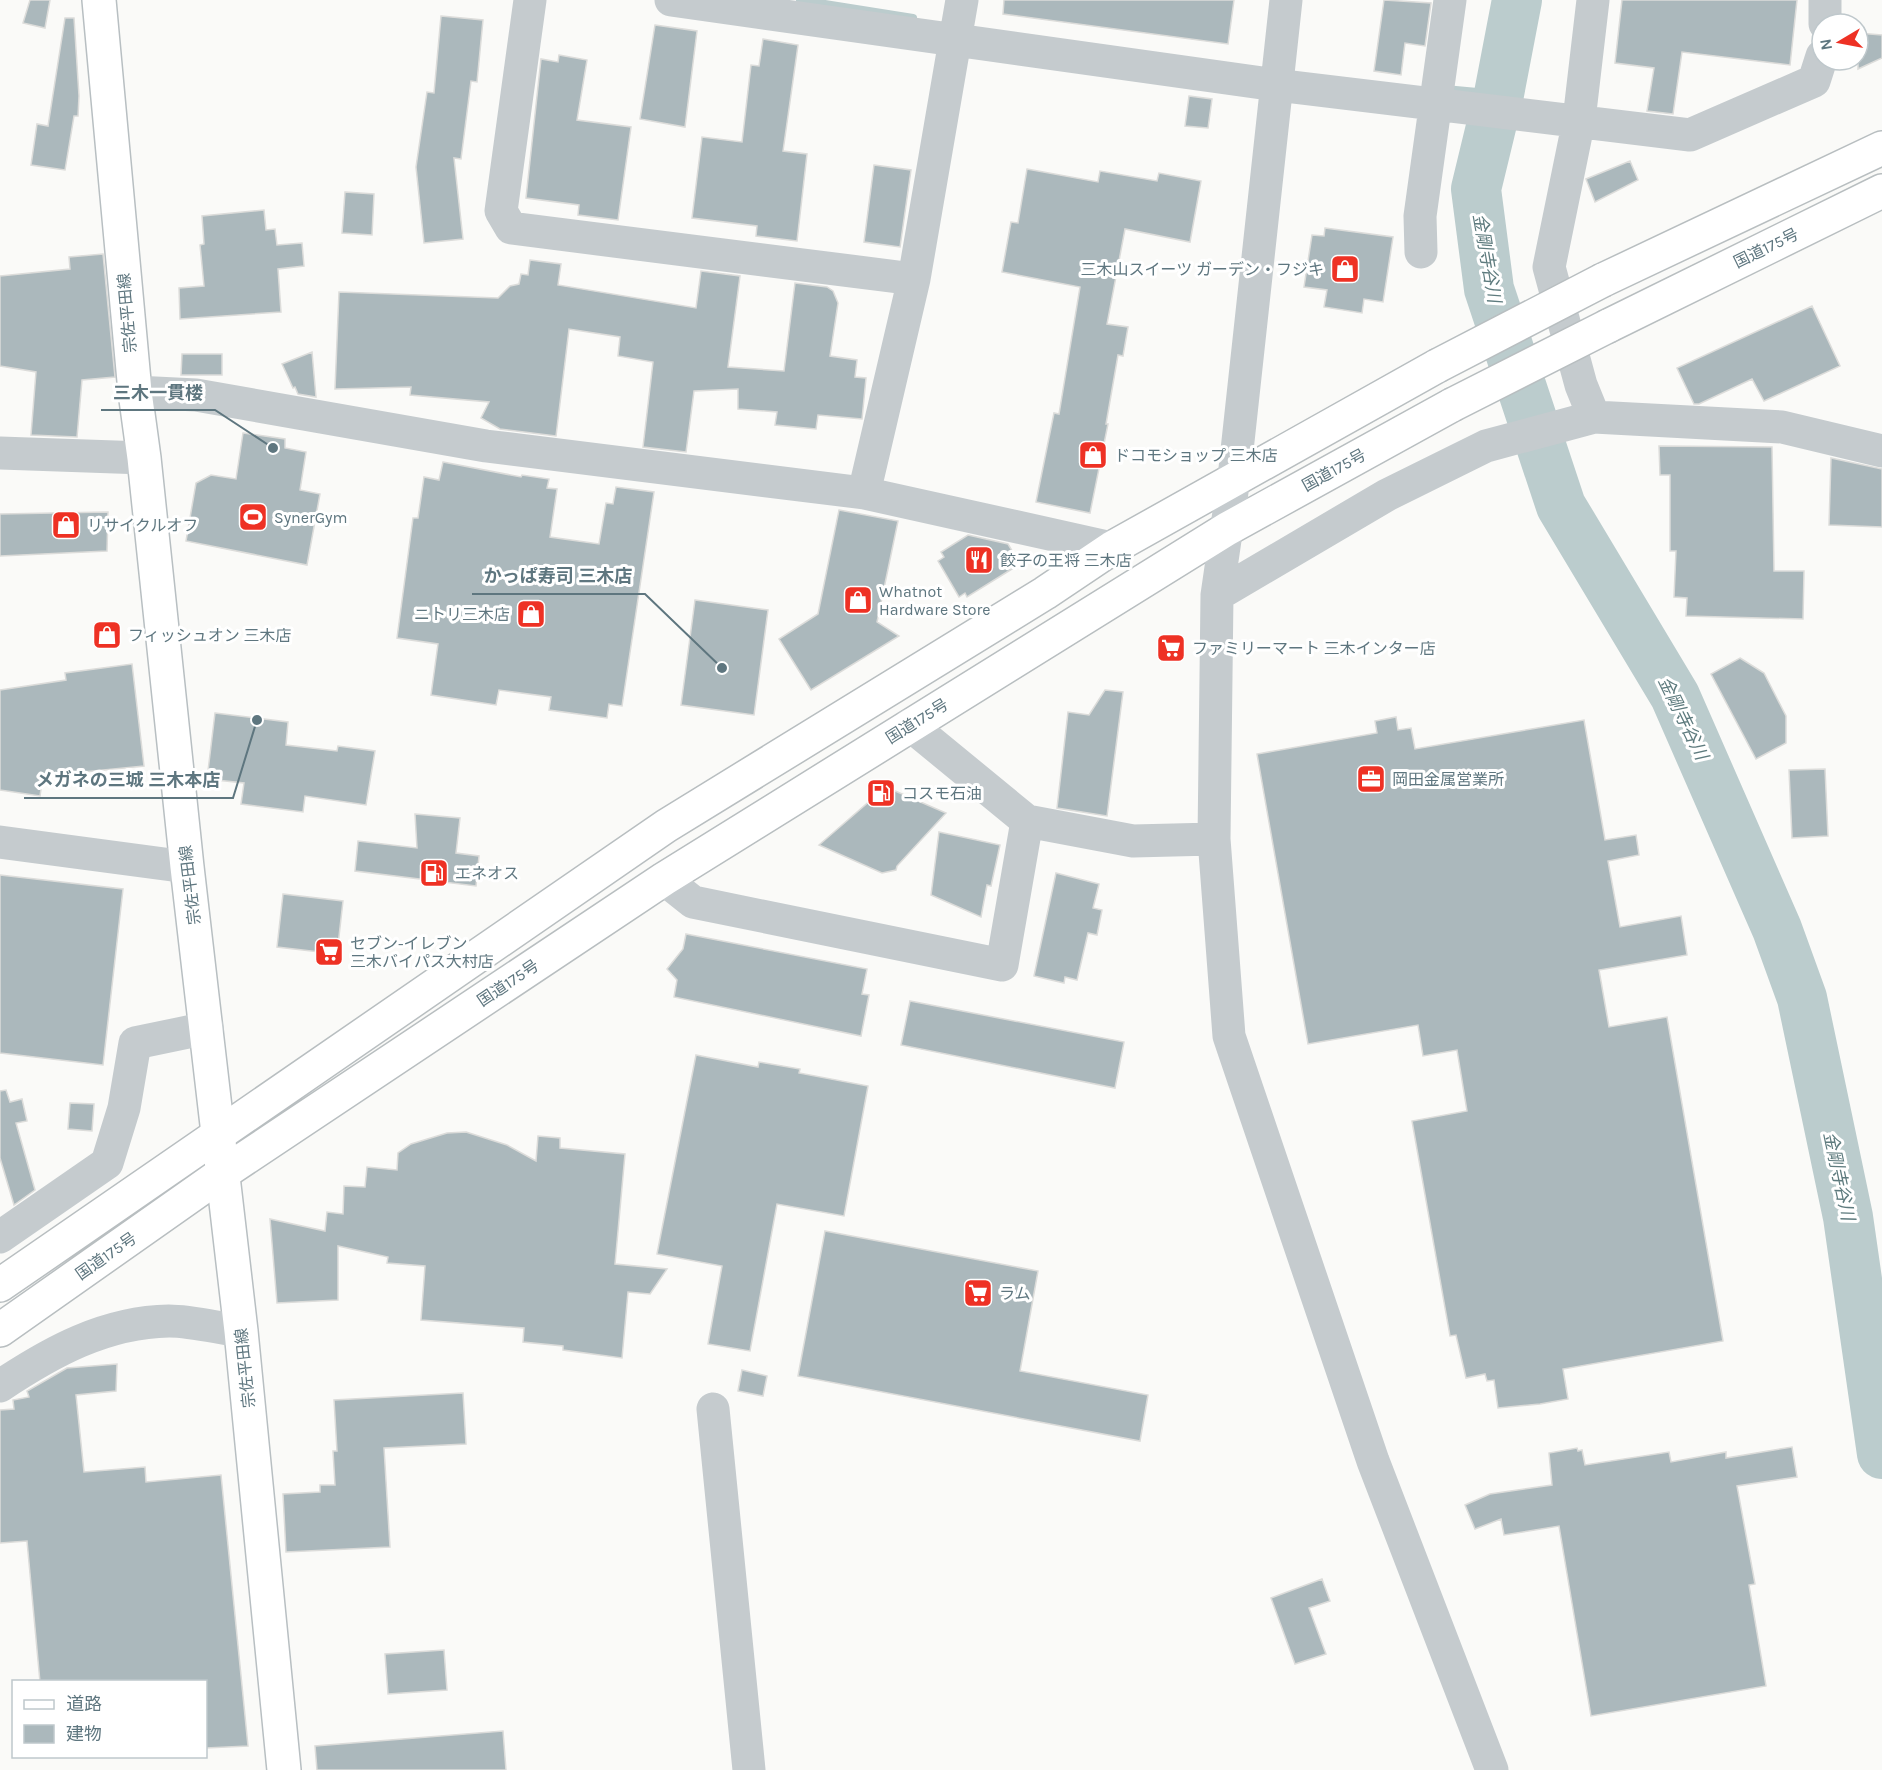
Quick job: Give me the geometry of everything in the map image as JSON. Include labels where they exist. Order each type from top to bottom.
[{"type":"main road","name":"宗佐平田線","points":[[99,0],[135,392],[241,1331],[284,1770]]},
{"type":"main road","points":[[0,1285],[666,826],[1045,593],[1112,548],[1437,366],[1603,280],[1882,148]]},
{"type":"main road","name":"国道175号","points":[[0,1330],[223,1173],[664,879],[1227,529],[1452,405],[1882,191]]},
{"type":"street","points":[[530,0],[501,211],[511,228],[914,279]]},
{"type":"street","points":[[671,0],[748,5],[957,40],[1276,85],[1690,135],[1814,81],[1817,72]]},
{"type":"street","points":[[864,493],[914,279],[957,40],[962,0]]},
{"type":"street","points":[[1286,0],[1234,478],[1217,595],[1214,839],[1229,1036],[1372,1461],[1492,1770]]},
{"type":"street","points":[[1421,252],[1420,216],[1447,104],[1450,0]]},
{"type":"street","points":[[1593,0],[1579,120],[1549,267],[1581,385],[1594,417]]},
{"type":"street","points":[[135,392],[196,395],[486,446],[864,493],[1112,548]]},
{"type":"street","points":[[1217,595],[1387,495],[1486,446],[1594,417],[1782,427],[1882,451]]},
{"type":"street","points":[[0,453],[144,458]]},
{"type":"street","points":[[910,725],[1027,821],[1133,841],[1214,839]]},
{"type":"street","points":[[664,879],[693,902],[1002,965],[1027,821]]},
{"type":"street","points":[[0,842],[187,867]]},
{"type":"street","points":[[0,1237],[107,1163],[124,1108],[135,1043],[207,1029]]},
{"type":"street","points":[[0,1386],[46,1355],[117,1326],[170,1321],[241,1331]]},
{"type":"street","points":[[713,1409],[749,1770]]},
{"type":"building","points":[[30,0],[50,0],[45,28],[23,23]]},
{"type":"building","points":[[1004,0],[1234,0],[1228,44],[1003,14]]},
{"type":"building","points":[[1384,0],[1431,3],[1425,46],[1405,43],[1401,75],[1374,71]]},
{"type":"building","points":[[1622,0],[1797,0],[1790,65],[1682,52],[1673,114],[1647,111],[1654,68],[1615,63]]},
{"type":"building","points":[[441,16],[483,20],[477,82],[471,81],[461,159],[454,158],[463,239],[424,243],[416,167],[427,92],[434,93]]},
{"type":"building","points":[[65,18],[74,18],[79,96],[78,116],[74,116],[65,170],[31,165],[37,124],[48,126]]},
{"type":"building","points":[[655,25],[697,31],[685,127],[640,119]]},
{"type":"building","points":[[1870,34],[1882,35],[1882,58],[1870,64]]},
{"type":"building","points":[[763,39],[798,45],[783,151],[807,154],[797,241],[756,236],[757,226],[692,218],[702,137],[742,142],[751,65],[759,66]]},
{"type":"building","points":[[559,55],[587,60],[577,120],[631,127],[618,220],[578,215],[579,205],[526,198],[541,59],[558,62]]},
{"type":"building","points":[[1189,96],[1212,99],[1208,128],[1185,126]]},
{"type":"building","points":[[1630,161],[1638,180],[1595,202],[1586,179]]},
{"type":"building","points":[[874,165],[911,170],[900,247],[864,242]]},
{"type":"building","points":[[1027,169],[1098,182],[1100,171],[1157,181],[1159,173],[1201,181],[1190,242],[1125,229],[1107,324],[1128,327],[1123,356],[1118,355],[1106,424],[1108,424],[1090,513],[1036,502],[1054,413],[1059,414],[1080,287],[1002,272],[1011,222],[1018,223]]},
{"type":"building","points":[[345,192],[374,194],[372,235],[342,233]]},
{"type":"building","points":[[264,210],[266,230],[275,229],[277,245],[302,243],[304,266],[278,269],[281,312],[180,319],[179,288],[204,286],[200,245],[204,244],[202,216]]},
{"type":"building","points":[[1325,228],[1393,237],[1383,302],[1364,299],[1362,313],[1324,307],[1327,290],[1304,287],[1312,235],[1324,236]]},
{"type":"building","points":[[103,254],[115,377],[82,380],[77,437],[31,435],[36,372],[0,366],[0,276],[70,269],[69,257]]},
{"type":"building","points":[[530,260],[561,264],[558,285],[696,308],[701,271],[740,276],[728,367],[784,371],[795,283],[827,287],[833,291],[838,303],[830,356],[857,360],[855,377],[866,378],[862,419],[818,415],[816,429],[775,425],[777,412],[738,409],[738,389],[694,391],[686,452],[643,447],[653,362],[618,356],[620,337],[569,329],[556,436],[500,429],[481,418],[489,402],[410,395],[411,387],[335,389],[339,292],[498,298],[510,286],[519,284],[521,274],[528,275]]},
{"type":"building","points":[[1812,306],[1840,366],[1764,401],[1752,379],[1699,404],[1694,404],[1677,368]]},
{"type":"building","points":[[312,352],[316,397],[298,394],[282,364]]},
{"type":"building","points":[[182,354],[222,354],[222,375],[181,375]]},
{"type":"building","name":"SynerGym","points":[[243,433],[285,439],[285,448],[306,452],[300,490],[320,494],[307,565],[186,541],[196,483],[211,475],[236,479]]},
{"type":"building","points":[[1659,446],[1772,447],[1774,571],[1804,571],[1803,619],[1686,616],[1687,598],[1674,597],[1676,551],[1670,551],[1670,475],[1660,475]]},
{"type":"building","points":[[1831,458],[1882,469],[1882,527],[1829,525]]},
{"type":"building","points":[[443,462],[521,477],[522,475],[549,479],[547,488],[557,489],[550,537],[599,544],[606,503],[613,504],[616,487],[654,492],[622,706],[609,704],[607,718],[549,710],[551,697],[499,690],[496,705],[431,695],[438,644],[397,638],[413,518],[418,518],[424,477],[439,480]]},
{"type":"building","points":[[839,510],[898,521],[877,622],[899,636],[811,690],[779,639],[818,614]]},
{"type":"building","points":[[108,512],[107,551],[0,556],[0,514]]},
{"type":"building","points":[[968,535],[1008,544],[1020,564],[967,597],[965,593],[959,597],[938,561],[944,557],[941,552]]},
{"type":"building","points":[[695,600],[768,610],[754,715],[681,705]]},
{"type":"building","points":[[1740,658],[1764,673],[1786,716],[1786,743],[1756,759],[1711,674]]},
{"type":"building","points":[[132,664],[144,766],[43,776],[40,796],[0,790],[0,690],[66,680],[65,673]]},
{"type":"building","points":[[1105,690],[1123,692],[1107,816],[1057,808],[1068,712],[1089,715]]},
{"type":"building","points":[[215,713],[288,722],[286,745],[337,751],[338,746],[375,751],[366,805],[305,796],[303,812],[241,804],[244,783],[207,779]]},
{"type":"building","points":[[1396,717],[1398,730],[1411,728],[1415,749],[1584,720],[1605,840],[1636,835],[1639,855],[1608,861],[1620,927],[1681,916],[1687,955],[1599,970],[1609,1027],[1667,1017],[1723,1341],[1563,1369],[1568,1399],[1540,1404],[1498,1408],[1494,1380],[1487,1381],[1485,1374],[1466,1378],[1456,1335],[1450,1336],[1412,1121],[1467,1111],[1457,1050],[1423,1056],[1418,1025],[1308,1044],[1257,754],[1377,733],[1375,721]]},
{"type":"building","points":[[1825,769],[1828,836],[1792,838],[1789,770]]},
{"type":"building","points":[[886,787],[946,813],[897,866],[896,870],[882,873],[819,845]]},
{"type":"building","points":[[415,814],[460,818],[456,853],[479,856],[476,886],[355,871],[358,841],[417,848]]},
{"type":"building","points":[[939,832],[1000,845],[991,886],[987,885],[981,917],[931,895]]},
{"type":"building","points":[[1056,873],[1099,884],[1093,908],[1102,910],[1097,935],[1088,933],[1077,980],[1065,977],[1064,983],[1034,976]]},
{"type":"building","points":[[0,875],[123,889],[103,1065],[0,1053]]},
{"type":"building","points":[[283,894],[343,901],[337,954],[277,947]]},
{"type":"building","points":[[686,934],[867,969],[862,994],[869,995],[861,1036],[674,997],[677,980],[667,969],[683,949]]},
{"type":"building","points":[[910,1001],[1124,1042],[1115,1088],[901,1045]]},
{"type":"building","points":[[696,1055],[758,1067],[759,1062],[800,1069],[799,1073],[868,1086],[844,1216],[777,1204],[750,1351],[708,1344],[722,1266],[657,1254]]},
{"type":"building","points":[[6,1090],[10,1102],[22,1099],[27,1121],[16,1123],[35,1190],[14,1205],[0,1158],[0,1091]]},
{"type":"building","points":[[70,1103],[94,1104],[92,1131],[68,1129]]},
{"type":"building","points":[[466,1132],[507,1145],[536,1161],[538,1136],[560,1138],[560,1148],[625,1154],[615,1264],[667,1269],[650,1294],[628,1292],[622,1358],[563,1350],[563,1346],[523,1342],[524,1328],[421,1320],[425,1266],[387,1263],[388,1257],[338,1246],[338,1300],[277,1303],[270,1219],[325,1231],[327,1212],[343,1214],[344,1186],[365,1187],[367,1167],[397,1170],[398,1153],[411,1144],[447,1133]]},
{"type":"building","points":[[825,1231],[1038,1271],[1020,1371],[1148,1395],[1140,1441],[798,1376]]},
{"type":"building","points":[[117,1364],[116,1391],[76,1395],[84,1472],[145,1467],[146,1482],[221,1475],[248,1746],[207,1748],[207,1680],[40,1680],[27,1541],[0,1543],[0,1410],[14,1409],[13,1400],[29,1397],[27,1391],[67,1368]]},
{"type":"building","points":[[742,1370],[767,1376],[763,1396],[738,1391]]},
{"type":"building","points":[[463,1393],[466,1444],[384,1448],[390,1547],[286,1552],[283,1494],[320,1492],[320,1485],[335,1485],[333,1451],[337,1451],[334,1400]]},
{"type":"building","points":[[1792,1447],[1797,1477],[1737,1486],[1755,1584],[1749,1585],[1766,1686],[1591,1716],[1559,1526],[1504,1535],[1501,1519],[1475,1529],[1465,1505],[1490,1494],[1552,1485],[1549,1453],[1577,1448],[1578,1451],[1582,1450],[1585,1465],[1669,1452],[1671,1462],[1726,1452],[1726,1458]]},
{"type":"building","points":[[1322,1579],[1330,1601],[1309,1608],[1326,1654],[1295,1664],[1271,1598]]},
{"type":"building","points":[[444,1650],[447,1690],[388,1694],[385,1654]]},
{"type":"building","points":[[503,1731],[506,1770],[317,1770],[315,1746]]},
{"type":"waterway","points":[[800,0],[913,18]]},
{"type":"waterway","name":"金剛寺谷川","points":[[1517,0],[1499,94],[1476,189],[1489,289],[1561,506],[1675,696],[1777,929],[1802,998],[1848,1217],[1882,1454]]},
{"type":"waterway","points":[[1445,89],[1499,94]]},
{"type":"place","name":"三木山スイーツ ガーデン・フジキ","points":[[1345,269]]},
{"type":"place","name":"三木一貫楼","points":[[273,448]]},
{"type":"place","name":"ドコモショップ 三木店","points":[[1093,455]]},
{"type":"place","name":"SynerGym","points":[[253,517]]},
{"type":"place","name":"リサイクルオフ","points":[[66,525]]},
{"type":"place","name":"餃子の王将 三木店","points":[[979,560]]},
{"type":"place","name":"Whatnot Hardware Store","points":[[858,600]]},
{"type":"place","name":"ニトリ三木店","points":[[531,614]]},
{"type":"place","name":"フィッシュオン 三木店","points":[[107,635]]},
{"type":"place","name":"ファミリーマート 三木インター店","points":[[1171,648]]},
{"type":"place","name":"かっぱ寿司 三木店","points":[[722,668]]},
{"type":"place","name":"メガネの三城 三木本店","points":[[257,720]]},
{"type":"place","name":"岡田金属営業所","points":[[1371,779]]},
{"type":"place","name":"コスモ石油","points":[[881,793]]},
{"type":"place","name":"エネオス","points":[[434,873]]},
{"type":"place","name":"セブン-イレブン 三木バイパス大村店","points":[[329,952]]},
{"type":"place","name":"ラム","points":[[978,1293]]}]
